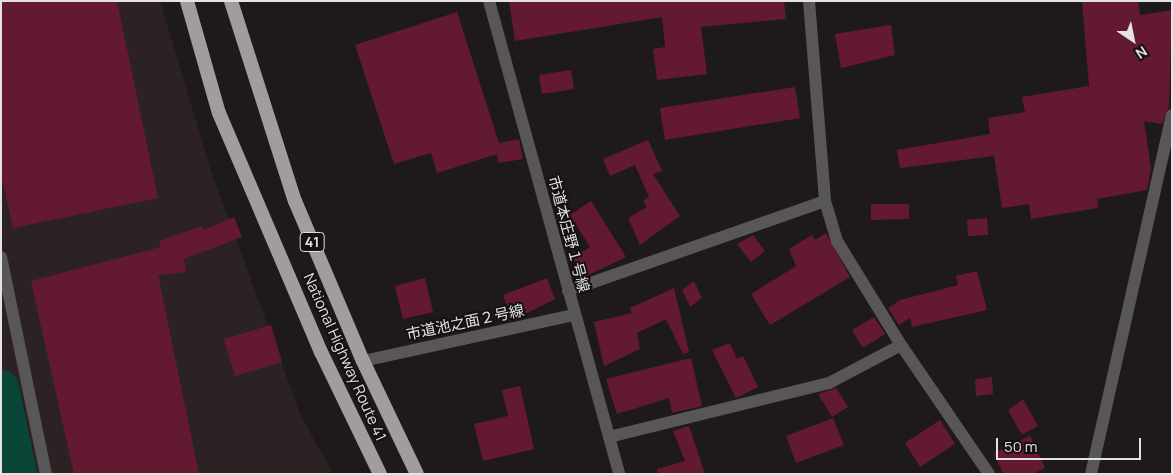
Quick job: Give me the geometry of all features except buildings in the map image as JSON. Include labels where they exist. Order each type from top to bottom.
[{"type":"highway","name":"National Highway Route 41","points":[[187,1],[223,122],[321,352],[380,474]]},
{"type":"highway","name":"National Highway Route 41","points":[[231,1],[295,201],[363,361],[417,474]]},
{"type":"street","name":"市道本庄野１号線","points":[[489,1],[619,474]]},
{"type":"street","points":[[809,1],[825,201],[838,241],[901,345],[990,474]]},
{"type":"street","points":[[1091,474],[1172,115]]},
{"type":"street","points":[[568,291],[825,201]]},
{"type":"street","points":[[1,257],[46,474]]},
{"type":"street","name":"市道池之面２号線","points":[[363,361],[574,315]]},
{"type":"street","points":[[609,437],[829,384],[901,345]]},
{"type":"shaded area","points":[[1,1],[160,1],[211,171],[301,416],[333,474],[1,474]]},
{"type":"waterway","points":[[1,387],[19,474]]}]
